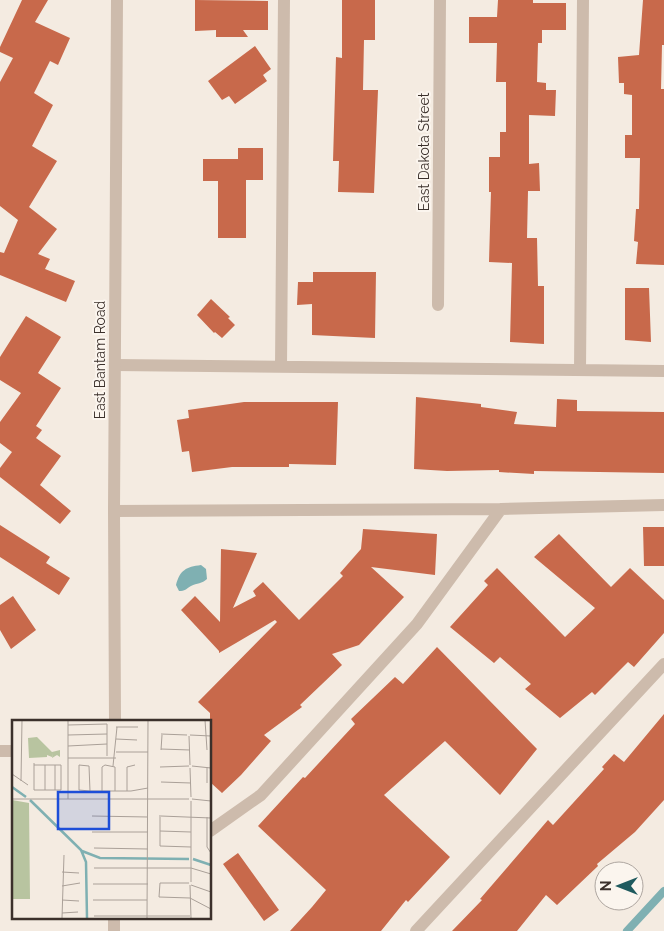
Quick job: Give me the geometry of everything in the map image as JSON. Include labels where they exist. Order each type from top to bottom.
[{"type":"street","name":"East Bantam Road","points":[[115,720],[114,510],[117,0]]},
{"type":"street","points":[[281,367],[284,0]]},
{"type":"street","name":"East Dakota Street","points":[[438,305],[440,0]]},
{"type":"street","points":[[580,370],[582,0]]},
{"type":"street","points":[[115,364],[664,371]]},
{"type":"street","points":[[114,510],[501,509],[664,506]]},
{"type":"street","points":[[211,830],[261,795],[417,624],[501,509]]},
{"type":"street","points":[[416,931],[664,664]]},
{"type":"street","points":[[114,918],[114,931]]},
{"type":"water","points":[[201,565],[206,569],[207,579],[179,591],[176,585],[179,576],[184,570]]},
{"type":"building","points":[[22,0],[48,0],[35,22],[70,38],[58,65],[50,61],[34,93],[53,105],[32,146],[57,161],[29,207],[57,229],[38,254],[50,259],[45,269],[75,281],[66,302],[0,275],[0,252],[4,253],[18,220],[0,206],[0,82],[13,58],[0,52],[0,47]]},
{"type":"building","points":[[195,0],[268,1],[268,30],[243,30],[248,37],[216,37],[216,30],[195,31]]},
{"type":"building","points":[[342,0],[375,0],[375,40],[364,40],[363,90],[378,90],[374,193],[338,192],[339,161],[333,161],[336,57],[342,58]]},
{"type":"building","points":[[498,0],[533,0],[533,3],[566,3],[566,30],[542,30],[542,43],[538,43],[537,82],[546,83],[546,90],[556,90],[555,116],[529,115],[529,164],[539,163],[540,191],[528,191],[527,238],[537,238],[538,286],[544,286],[544,344],[510,342],[512,263],[489,262],[491,192],[489,192],[489,157],[500,157],[500,132],[506,132],[506,82],[496,82],[497,43],[469,43],[469,17],[497,17]]},
{"type":"building","points":[[643,0],[664,0],[664,45],[662,45],[661,89],[664,89],[664,265],[636,264],[638,242],[634,241],[636,209],[639,209],[640,158],[625,158],[625,135],[632,135],[632,95],[624,94],[624,83],[619,83],[618,57],[639,55]]},
{"type":"building","points":[[255,46],[271,69],[263,75],[267,81],[235,104],[229,96],[222,100],[208,81]]},
{"type":"building","points":[[238,148],[263,148],[263,180],[246,180],[246,238],[218,238],[218,181],[203,181],[203,159],[238,159]]},
{"type":"building","points":[[313,272],[376,272],[375,338],[312,335],[312,304],[297,305],[298,282],[313,282]]},
{"type":"building","points":[[625,288],[649,288],[651,342],[625,340]]},
{"type":"building","points":[[211,299],[230,317],[228,318],[235,325],[222,338],[214,333],[197,315]]},
{"type":"building","points":[[26,316],[61,337],[38,373],[61,388],[36,426],[42,430],[36,438],[61,456],[40,485],[71,511],[60,524],[0,477],[0,468],[12,452],[0,443],[0,422],[21,393],[0,380],[0,357]]},
{"type":"building","points":[[416,397],[481,404],[481,407],[517,412],[514,424],[556,427],[557,399],[577,400],[577,411],[664,412],[664,473],[534,471],[534,474],[499,472],[499,470],[447,471],[414,469]]},
{"type":"building","points":[[244,402],[338,402],[336,465],[289,464],[289,467],[232,467],[192,472],[189,451],[182,452],[177,420],[189,418],[188,410]]},
{"type":"building","points":[[0,525],[50,557],[46,563],[70,578],[59,595],[0,557]]},
{"type":"building","points":[[643,527],[664,527],[664,566],[644,566]]},
{"type":"building","points":[[363,529],[437,534],[435,575],[371,567],[404,597],[359,645],[332,654],[342,665],[300,705],[302,707],[264,735],[271,741],[222,793],[211,783],[210,713],[198,702],[277,622],[275,620],[219,653],[181,610],[195,596],[220,622],[221,549],[257,553],[233,608],[256,596],[253,591],[263,582],[299,620],[343,576],[340,573],[361,549]]},
{"type":"building","points":[[559,534],[611,587],[630,568],[664,600],[664,633],[634,667],[628,662],[595,695],[592,692],[560,718],[525,689],[531,684],[500,657],[494,663],[450,627],[488,585],[484,581],[497,568],[565,637],[595,608],[534,557]]},
{"type":"building","points":[[13,596],[36,630],[11,649],[0,630],[0,605]]},
{"type":"building","points":[[437,647],[537,749],[500,795],[445,741],[384,795],[450,857],[408,902],[406,900],[381,931],[290,931],[326,890],[258,826],[355,724],[351,719],[395,677],[403,684]]},
{"type":"building","points":[[664,714],[664,800],[635,832],[601,861],[594,861],[594,870],[557,905],[546,895],[517,931],[452,931],[482,900],[480,899],[548,820],[553,825],[604,769],[602,767],[614,754],[624,762]]},
{"type":"building","points":[[238,853],[279,910],[264,921],[223,864]]},
{"type":"waterway","points":[[627,931],[664,891]]}]
